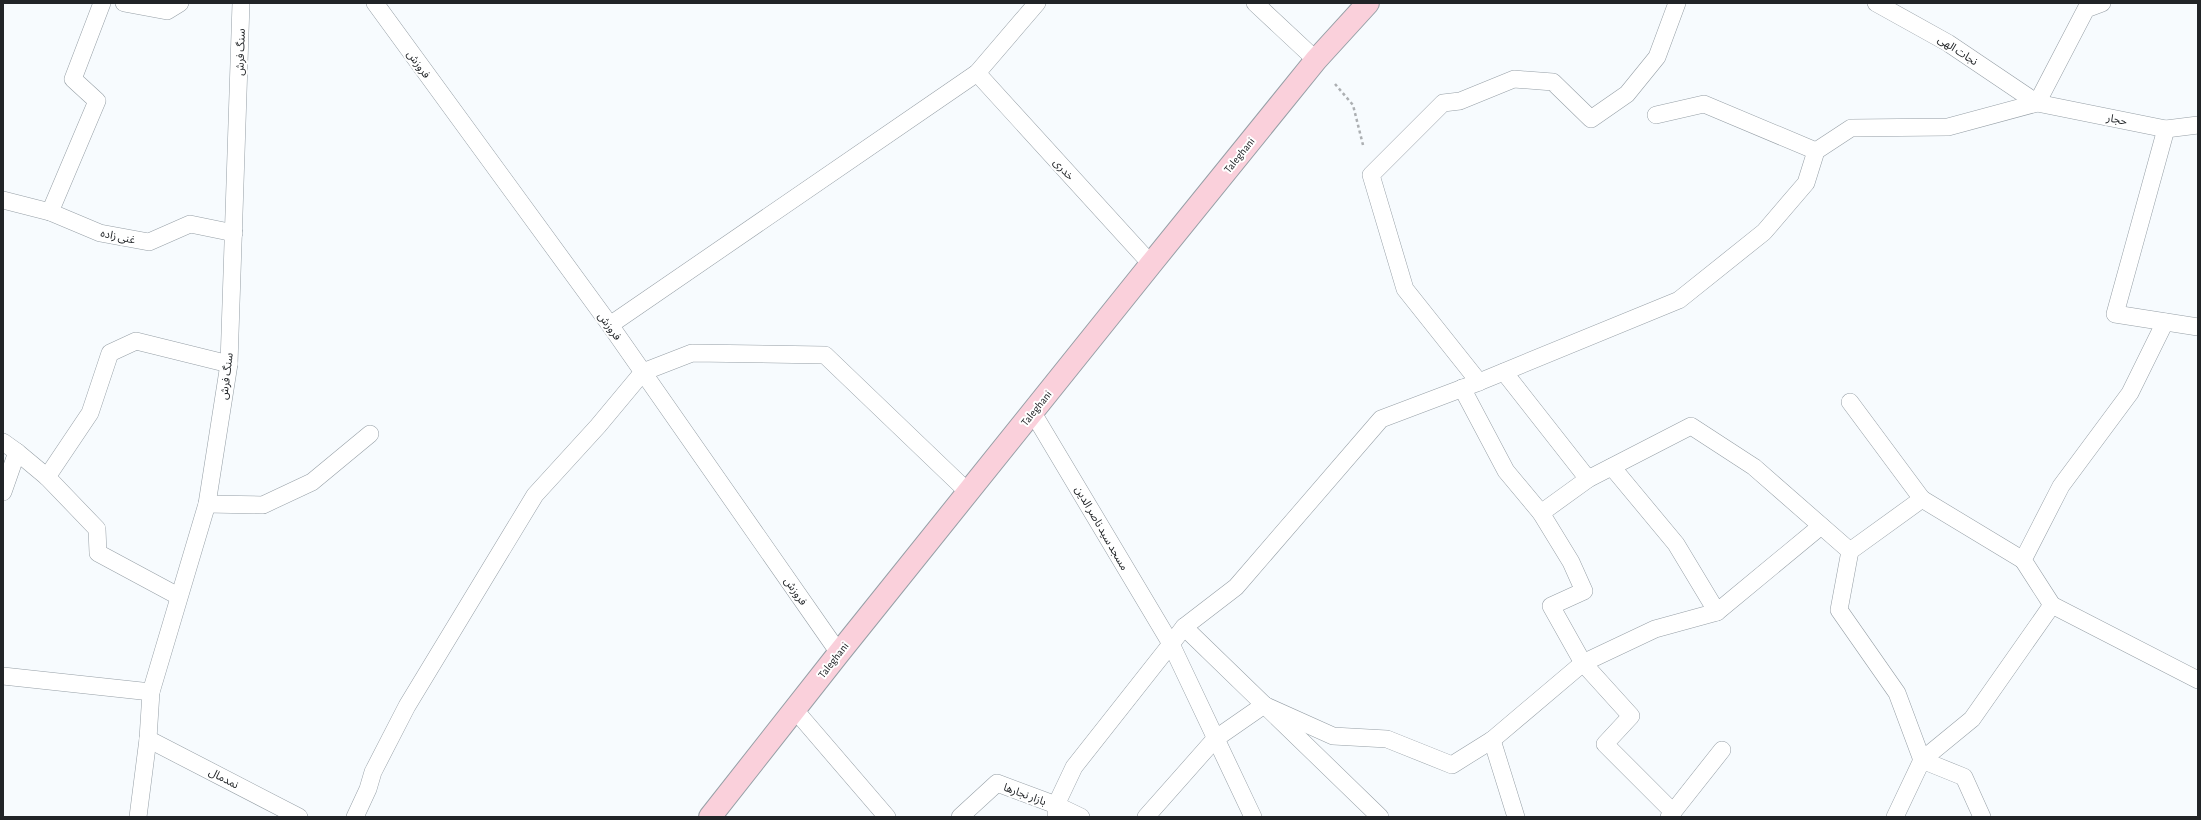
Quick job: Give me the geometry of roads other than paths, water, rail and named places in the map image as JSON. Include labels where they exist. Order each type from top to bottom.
[{"type":"main road","name":"Taleghani","points":[[710,817],[838,653],[1033,413],[1151,264],[1316,60],[1368,3]]},
{"type":"lane","points":[[50,212],[97,101],[73,79],[102,3]]},
{"type":"lane","points":[[124,3],[168,11],[180,3]]},
{"type":"lane","name":"سنگ فرش","points":[[138,817],[148,739],[151,692],[178,596],[207,504],[229,364],[241,3]]},
{"type":"lane","name":"فروزش","points":[[375,3],[610,325],[838,653]]},
{"type":"lane","points":[[610,325],[978,73],[1037,3]]},
{"type":"lane","points":[[1255,3],[1316,60]]},
{"type":"lane","points":[[1479,382],[1405,289],[1371,175],[1443,103],[1460,101],[1514,79],[1553,82],[1591,119],[1627,94],[1657,57],[1677,3]]},
{"type":"lane","name":"نجات الهی","points":[[1876,3],[1948,43],[2037,103]]},
{"type":"lane","points":[[1081,817],[1056,811],[1074,767],[1184,627],[1236,587],[1382,419],[1504,372],[1679,300],[1764,232],[1806,183],[1816,151],[1851,128],[1948,127],[2037,103],[2086,10],[2102,3]]},
{"type":"lane","name":"خدری","points":[[978,73],[1151,264]]},
{"type":"lane","name":"حجار","points":[[2037,103],[2166,129],[2198,125]]},
{"type":"lane","points":[[1656,115],[1704,104],[1816,151]]},
{"type":"lane","points":[[2166,129],[2115,314],[2198,327]]},
{"type":"lane","name":"غنی زاده","points":[[3,200],[50,212],[100,233],[149,242],[190,224],[234,233]]},
{"type":"lane","points":[[2023,560],[2061,486],[2130,393],[2165,322]]},
{"type":"lane","points":[[47,477],[90,413],[110,354],[136,341],[229,364]]},
{"type":"lane","points":[[355,817],[368,789],[373,772],[407,706],[535,495],[598,426],[643,372],[692,353],[825,355],[968,492]]},
{"type":"lane","points":[[1504,372],[1588,479]]},
{"type":"lane","points":[[1462,388],[1506,471],[1541,513],[1571,562],[1584,591],[1551,606],[1583,663],[1631,716],[1605,744],[1671,815],[1722,750]]},
{"type":"lane","points":[[1850,402],[1922,499],[2023,560],[2052,605],[2198,680]]},
{"type":"lane","name":"مسجد سید ناصر الدین","points":[[1033,413],[1171,644],[1252,817]]},
{"type":"lane","points":[[1541,513],[1588,479],[1691,426],[1754,467],[1850,551]]},
{"type":"lane","points":[[207,504],[263,505],[312,482],[370,434]]},
{"type":"lane","points":[[3,442],[47,477],[97,529],[98,553],[178,596]]},
{"type":"lane","points":[[3,492],[17,452]]},
{"type":"lane","points":[[1612,467],[1676,544],[1718,612]]},
{"type":"lane","points":[[1922,499],[1850,551],[1839,610],[1897,693],[1922,760],[1964,777],[1982,817]]},
{"type":"lane","points":[[1264,705],[1333,736],[1387,739],[1452,765],[1492,740],[1583,663],[1655,628],[1718,612],[1821,526]]},
{"type":"lane","points":[[1895,817],[1922,760],[1972,719],[2052,605]]},
{"type":"lane","points":[[1184,627],[1380,817]]},
{"type":"lane","points":[[3,676],[151,692]]},
{"type":"lane","points":[[1146,817],[1215,739],[1264,705]]},
{"type":"lane","points":[[795,710],[887,817]]},
{"type":"lane","name":"نمدمال","points":[[148,739],[299,817]]},
{"type":"lane","points":[[1492,740],[1516,817]]},
{"type":"lane","name":"بازار نجارها","points":[[960,817],[996,783],[1056,811]]}]
